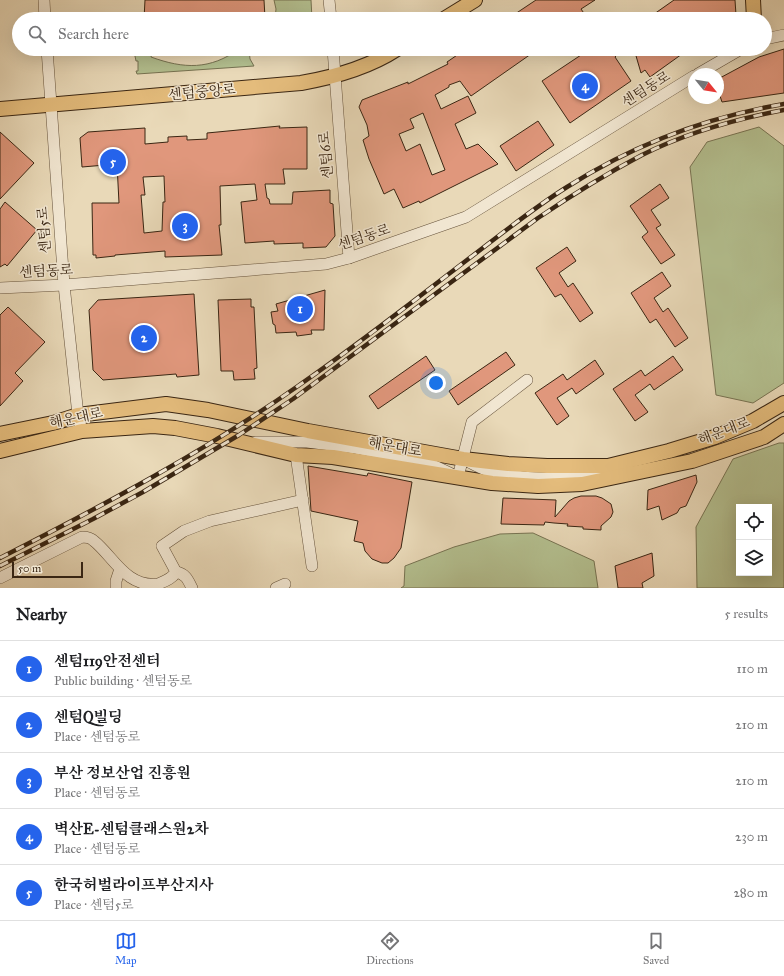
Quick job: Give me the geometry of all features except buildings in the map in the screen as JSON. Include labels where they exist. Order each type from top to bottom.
[{"type":"main road","points":[[455,12],[475,0]]},
{"type":"main road","points":[[753,0],[754,12]]},
{"type":"main road","name":"센텀중앙로","points":[[0,108],[301,83],[334,76],[366,66],[386,56]]},
{"type":"main road","name":"해운대로","points":[[2,434],[53,423],[78,415],[166,404],[208,410],[308,431],[463,459],[508,464],[547,466],[608,466],[716,437],[753,421],[784,403]]},
{"type":"main road","name":"해운대로","points":[[0,451],[82,432],[153,426],[175,428],[296,455],[333,458],[492,483],[538,486],[582,484],[692,461],[764,437],[784,424]]},
{"type":"street","points":[[44,0],[45,12]]},
{"type":"street","points":[[329,0],[330,12]]},
{"type":"street","points":[[772,38],[784,35]]},
{"type":"street","name":"센텀5로","points":[[47,56],[64,285],[78,415],[82,432]]},
{"type":"street","name":"센텀6로","points":[[333,56],[349,258]]},
{"type":"street","points":[[708,68],[729,56]]},
{"type":"street","name":"센텀동로","points":[[0,288],[64,285],[326,264],[349,258],[466,217],[688,80]]},
{"type":"street","points":[[242,442],[307,442],[355,448],[424,461],[458,477],[472,422],[527,380]]},
{"type":"street","points":[[296,455],[312,566]]},
{"type":"street","points":[[192,588],[186,576],[176,572],[162,546],[184,531],[210,521],[303,500]]},
{"type":"street","points":[[0,578],[82,537],[94,541],[119,572],[126,578],[145,586],[153,586],[171,578],[176,572]]},
{"type":"street","points":[[116,588],[116,581],[119,572]]},
{"type":"green space","points":[[274,0],[311,0],[312,12],[276,12]]},
{"type":"green space","points":[[135,56],[151,56],[163,61],[186,65],[207,64],[228,56],[250,56],[254,66],[137,74],[136,71],[138,71],[138,61],[136,61]]},
{"type":"green space","points":[[759,127],[784,146],[784,383],[753,403],[716,395],[690,167],[707,142]]},
{"type":"green space","points":[[779,443],[784,443],[784,588],[697,588],[696,527],[733,459]]},
{"type":"green space","points":[[533,533],[594,561],[598,588],[401,588],[404,586],[405,566],[454,547],[500,534]]},
{"type":"railway","points":[[0,558],[152,477],[189,456],[262,410],[320,371],[529,213],[554,195],[592,172],[644,146],[699,125],[784,104]]},
{"type":"railway","points":[[0,566],[143,492],[239,435],[293,399],[538,218],[602,177],[642,155],[694,133],[730,122],[784,110]]},
{"type":"place","name":"벽산E-센텀클래스원2차","points":[[585,86]]},
{"type":"place","name":"한국허벌라이프부산지사","points":[[113,162]]},
{"type":"place","name":"부산 정보산업 진흥원","points":[[185,226]]},
{"type":"place","name":"센텀119안전센터","points":[[300,309]]},
{"type":"place","name":"센텀Q빌딩","points":[[144,338]]}]
